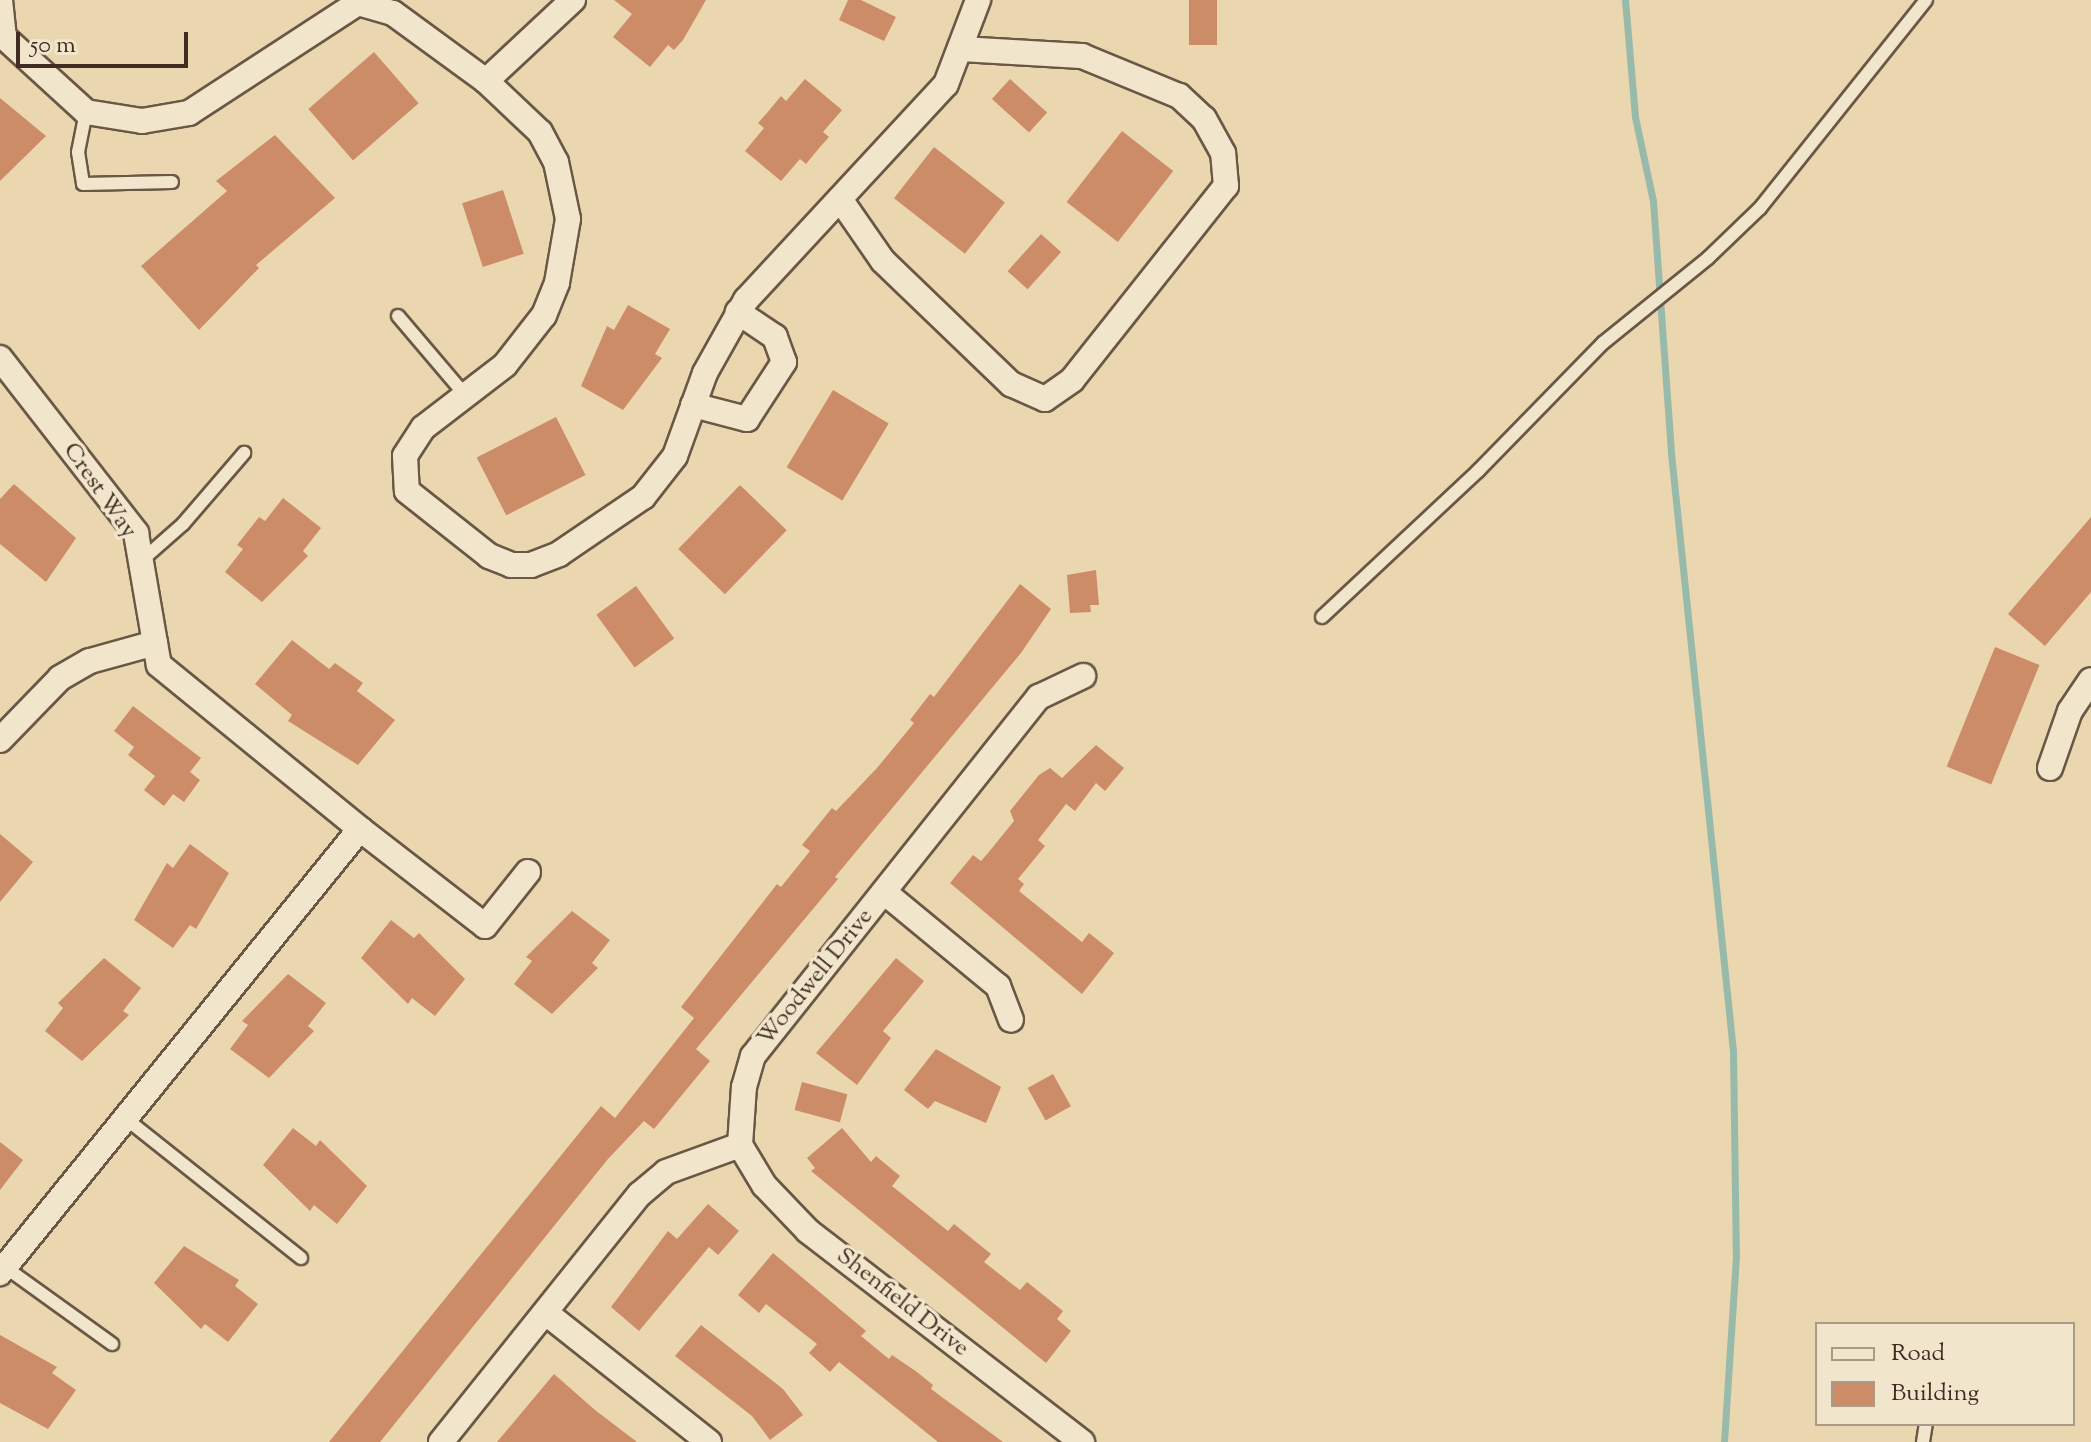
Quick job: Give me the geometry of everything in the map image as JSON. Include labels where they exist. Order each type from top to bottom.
[{"type":"street","points":[[0,0],[4,37],[86,112],[142,121],[189,113],[358,3],[393,13],[486,81],[540,132],[556,162],[568,219],[557,283],[544,315],[505,365],[423,428],[405,456],[407,491],[489,556],[511,565],[531,565],[559,554],[643,497],[675,456],[693,405],[738,312],[946,84],[978,0]]},
{"type":"street","points":[[486,81],[573,0]]},
{"type":"street","points":[[840,199],[883,261],[1011,384],[1045,399],[1072,380],[1226,186],[1223,153],[1204,119],[1179,96],[1082,56],[960,49]]},
{"type":"street","points":[[693,405],[747,419],[784,362],[775,337],[738,312]]},
{"type":"street","name":"Crest Way","points":[[0,358],[136,533],[159,665],[360,829],[485,926],[528,872]]},
{"type":"street","points":[[0,740],[60,678],[90,661],[155,643]]},
{"type":"street","name":"Woodwell Drive","points":[[740,1145],[744,1087],[753,1056],[1039,697],[1083,676]]},
{"type":"street","points":[[2050,768],[2070,711],[2091,680]]},
{"type":"street","points":[[2,1270],[360,829]]},
{"type":"street","points":[[884,892],[998,986],[1011,1020]]},
{"type":"street","points":[[441,1442],[640,1194],[666,1172],[740,1145]]},
{"type":"street","name":"Shenfield Drive","points":[[740,1145],[764,1185],[808,1231],[1082,1442]]},
{"type":"street","points":[[546,1313],[709,1442]]},
{"type":"lane","points":[[1322,617],[1478,471],[1603,343],[1708,258],[1760,208],[1926,0]]},
{"type":"lane","points":[[86,112],[78,152],[83,184],[172,182]]},
{"type":"lane","points":[[398,316],[466,396]]},
{"type":"lane","points":[[141,561],[183,524],[244,453]]},
{"type":"lane","points":[[125,1118],[301,1258]]},
{"type":"lane","points":[[2,1270],[112,1344]]},
{"type":"building","points":[[614,0],[706,0],[683,40],[674,50],[668,45],[650,67],[613,37],[632,14]]},
{"type":"building","points":[[848,0],[861,0],[896,17],[884,41],[839,20]]},
{"type":"building","points":[[1189,0],[1217,0],[1217,45],[1189,45]]},
{"type":"building","points":[[374,52],[419,103],[353,160],[308,109]]},
{"type":"building","points":[[805,79],[842,110],[823,132],[829,137],[806,164],[800,159],[781,181],[745,151],[764,128],[758,123],[781,96],[786,101]]},
{"type":"building","points":[[1010,79],[1047,112],[1029,133],[992,99]]},
{"type":"building","points":[[0,98],[46,136],[0,181]]},
{"type":"building","points":[[1122,131],[1173,171],[1118,242],[1067,202]]},
{"type":"building","points":[[275,135],[335,198],[256,265],[259,268],[199,330],[141,266],[227,191],[216,181]]},
{"type":"building","points":[[934,147],[1005,202],[965,254],[894,198]]},
{"type":"building","points":[[503,190],[524,254],[483,267],[462,203]]},
{"type":"building","points":[[1041,234],[1061,252],[1028,289],[1008,271]]},
{"type":"building","points":[[628,305],[670,329],[655,354],[662,358],[623,410],[581,386],[607,326],[614,330]]},
{"type":"building","points":[[833,390],[889,423],[842,501],[787,467]]},
{"type":"building","points":[[556,417],[586,475],[506,515],[477,457]]},
{"type":"building","points":[[14,484],[76,538],[46,582],[0,544],[0,499]]},
{"type":"building","points":[[740,485],[787,530],[725,594],[678,549]]},
{"type":"building","points":[[283,498],[321,528],[303,551],[308,556],[262,602],[225,572],[243,549],[237,545],[259,517],[265,521]]},
{"type":"building","points":[[2091,517],[2091,592],[2045,646],[2008,614]]},
{"type":"building","points":[[1096,570],[1099,605],[1090,605],[1091,612],[1070,613],[1067,575]]},
{"type":"building","points":[[1020,584],[1051,609],[1021,653],[696,1049],[710,1061],[654,1129],[644,1121],[608,1159],[380,1442],[329,1442],[601,1106],[615,1118],[694,1018],[681,1007],[777,884],[781,887],[810,851],[802,845],[832,808],[836,811],[877,768],[914,723],[910,720],[930,694],[934,697]]},
{"type":"building","points":[[636,586],[674,639],[635,667],[596,615]]},
{"type":"building","points":[[292,640],[329,669],[335,663],[363,683],[357,691],[395,720],[358,765],[288,721],[292,715],[255,684]]},
{"type":"building","points":[[1995,647],[2040,665],[1991,785],[1947,767]]},
{"type":"building","points":[[133,706],[201,758],[190,772],[200,780],[184,802],[173,794],[164,806],[144,790],[155,776],[128,755],[134,747],[114,731]]},
{"type":"building","points":[[1096,745],[1124,768],[1105,791],[1096,783],[1075,811],[1066,804],[1038,840],[1045,846],[1018,879],[1024,884],[1019,891],[1082,942],[1089,933],[1114,953],[1082,994],[950,883],[973,855],[981,861],[988,853],[1014,821],[1010,811],[1039,775],[1050,768],[1062,778]]},
{"type":"building","points":[[0,834],[33,862],[0,902]]},
{"type":"building","points":[[190,844],[229,873],[196,929],[190,925],[173,948],[134,920],[167,863],[173,868]]},
{"type":"building","points":[[572,911],[610,940],[592,963],[598,968],[552,1014],[514,984],[532,961],[526,957]]},
{"type":"building","points":[[391,920],[414,938],[419,933],[465,979],[435,1016],[412,998],[408,1004],[361,958]]},
{"type":"building","points":[[104,958],[141,988],[123,1011],[129,1015],[82,1061],[45,1031],[63,1008],[58,1003]]},
{"type":"building","points":[[896,958],[924,981],[883,1031],[891,1038],[857,1085],[816,1053]]},
{"type":"building","points":[[288,974],[326,1003],[308,1026],[314,1031],[269,1078],[230,1049],[248,1025],[242,1021]]},
{"type":"building","points":[[936,1049],[1001,1087],[986,1123],[935,1101],[928,1109],[904,1090]]},
{"type":"building","points":[[1053,1074],[1071,1106],[1046,1120],[1028,1088]]},
{"type":"building","points":[[802,1082],[847,1094],[840,1122],[794,1110]]},
{"type":"building","points":[[293,1128],[316,1146],[320,1140],[367,1186],[337,1224],[314,1205],[310,1211],[263,1165]]},
{"type":"building","points":[[842,1128],[871,1162],[876,1156],[900,1176],[892,1186],[948,1231],[954,1224],[991,1254],[984,1262],[1020,1290],[1027,1282],[1063,1311],[1057,1319],[1071,1331],[1046,1363],[811,1171],[815,1168],[807,1158]]},
{"type":"building","points":[[0,1142],[23,1160],[0,1190]]},
{"type":"building","points":[[708,1204],[739,1231],[718,1255],[709,1247],[639,1331],[611,1307],[668,1231],[677,1239]]},
{"type":"building","points":[[184,1246],[239,1280],[235,1286],[258,1304],[228,1342],[205,1324],[201,1329],[154,1283]]},
{"type":"building","points":[[773,1253],[866,1331],[861,1336],[889,1359],[892,1355],[917,1372],[933,1385],[931,1389],[1003,1442],[938,1442],[839,1362],[830,1372],[809,1353],[817,1344],[766,1304],[759,1313],[738,1295]]},
{"type":"building","points":[[701,1325],[783,1389],[803,1415],[770,1440],[752,1416],[675,1356]]},
{"type":"building","points":[[0,1335],[57,1367],[52,1373],[76,1390],[48,1429],[0,1403]]},
{"type":"building","points":[[554,1374],[595,1410],[637,1442],[497,1442]]},
{"type":"waterway","points":[[1625,0],[1635,117],[1653,201],[1671,453],[1733,1051],[1736,1256],[1724,1442]]}]
